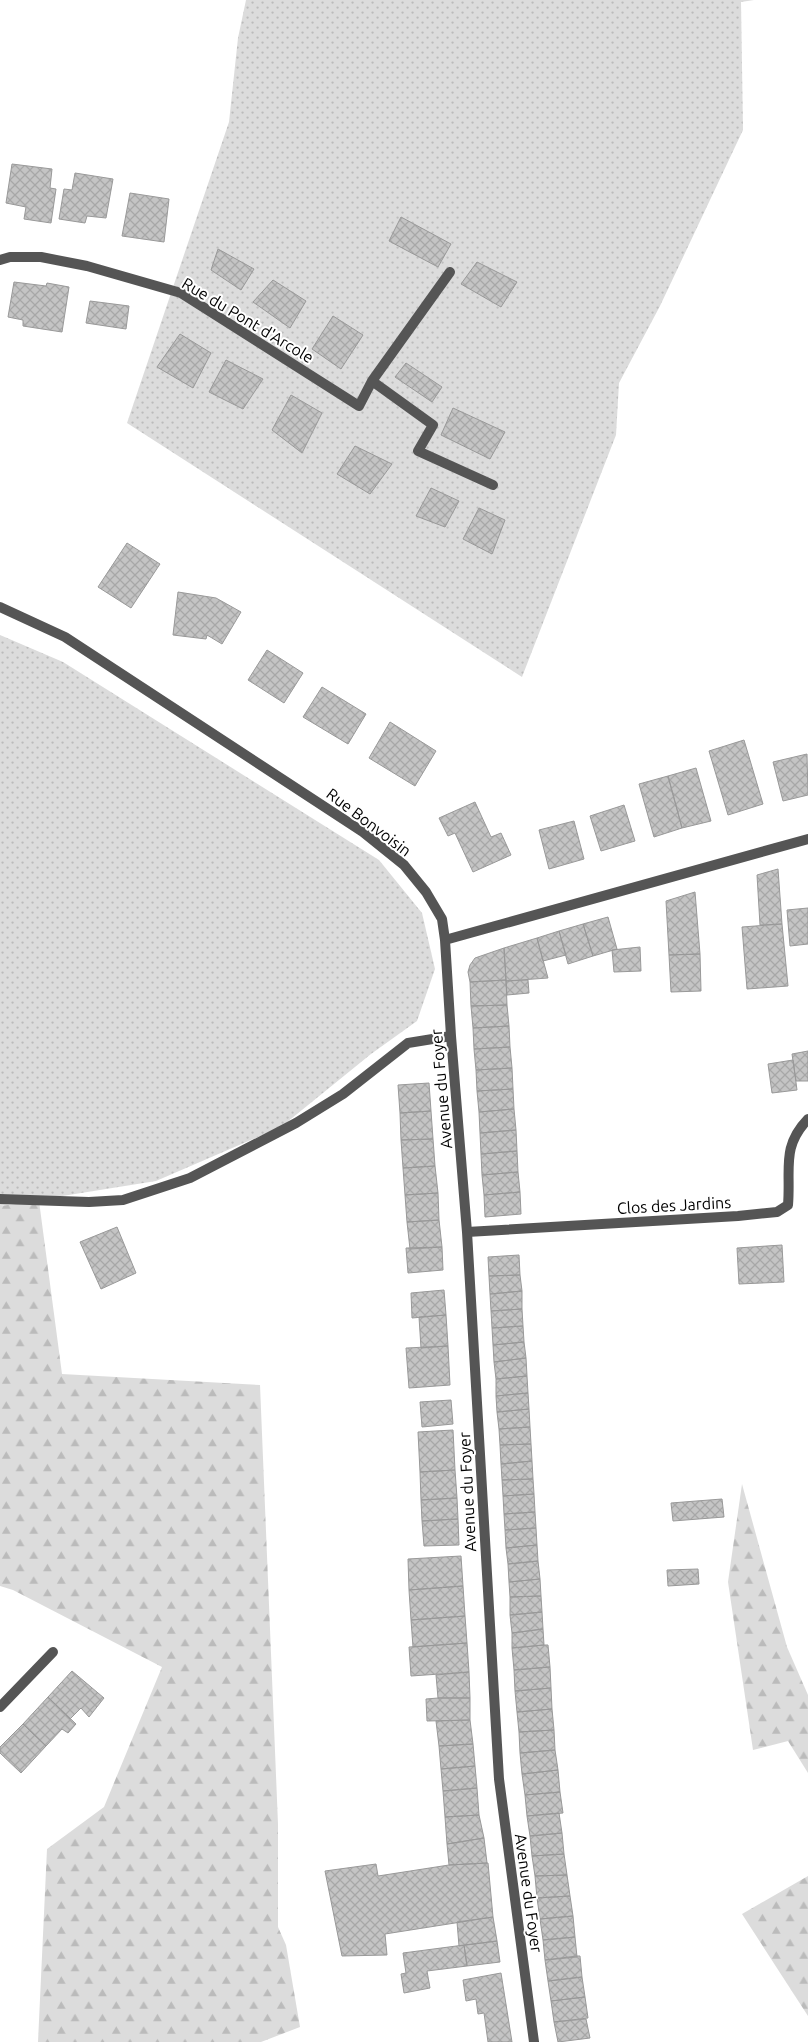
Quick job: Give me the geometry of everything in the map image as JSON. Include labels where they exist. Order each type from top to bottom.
[{"type":"street","name":"Rue du Pont d'Arcole","points":[[0,260],[10,257],[40,257],[87,266],[180,293],[359,406],[372,381],[450,272]]},
{"type":"street","points":[[372,381],[433,425],[418,451],[493,485]]},
{"type":"street","name":"Rue Bonvoisin","points":[[0,607],[65,637],[363,832],[404,865],[426,892],[442,919],[445,940]]},
{"type":"street","points":[[445,940],[808,839]]},
{"type":"street","name":"Avenue du Foyer","points":[[445,940],[467,1232],[499,1779],[534,2042]]},
{"type":"street","points":[[0,1199],[89,1202],[123,1200],[190,1178],[296,1124],[343,1094],[408,1043],[451,1036]]},
{"type":"street","name":"Clos des Jardins","points":[[467,1232],[777,1212],[788,1205],[789,1149],[796,1131],[808,1118]]},
{"type":"street","points":[[0,1707],[53,1652]]},
{"type":"green space","points":[[246,0],[754,0],[741,2],[743,130],[660,306],[619,383],[616,435],[522,677],[127,423],[229,122],[238,38]]},
{"type":"green space","points":[[0,635],[63,662],[379,860],[422,913],[435,969],[417,1021],[371,1054],[281,1127],[156,1181],[0,1206]]},
{"type":"green space","points":[[39,1201],[62,1374],[260,1385],[278,1824],[278,1927],[286,1945],[300,2027],[261,2042],[38,2042],[47,1849],[104,1807],[162,1667],[13,1590],[0,1586],[0,1206]]},
{"type":"green space","points":[[742,1484],[787,1647],[808,1695],[808,1773],[788,1741],[753,1750],[728,1582]]},
{"type":"green space","points":[[808,1876],[808,2016],[742,1914]]},
{"type":"building","points":[[12,164],[52,169],[50,188],[56,189],[51,223],[24,219],[26,207],[6,203]]},
{"type":"building","points":[[75,173],[113,179],[106,218],[87,216],[85,223],[59,219],[64,189],[72,190]]},
{"type":"building","points":[[130,193],[169,199],[164,242],[122,236]]},
{"type":"building","points":[[401,217],[451,244],[438,267],[389,241]]},
{"type":"building","points":[[218,249],[254,269],[241,290],[211,270]]},
{"type":"building","points":[[477,262],[517,282],[501,307],[461,284]]},
{"type":"building","points":[[273,280],[306,301],[290,328],[253,302]]},
{"type":"building","points":[[14,282],[46,286],[47,283],[69,287],[62,332],[23,326],[23,320],[8,317]]},
{"type":"building","points":[[90,301],[129,306],[126,329],[86,323]]},
{"type":"building","points":[[333,316],[363,335],[341,369],[312,349]]},
{"type":"building","points":[[180,334],[211,353],[193,388],[157,367]]},
{"type":"building","points":[[226,360],[263,379],[243,409],[209,392]]},
{"type":"building","points":[[406,363],[442,387],[432,402],[395,377]]},
{"type":"building","points":[[291,395],[322,413],[302,453],[272,430]]},
{"type":"building","points":[[453,408],[505,432],[490,459],[441,435]]},
{"type":"building","points":[[355,446],[392,464],[370,494],[337,474]]},
{"type":"building","points":[[431,488],[459,501],[445,527],[416,516]]},
{"type":"building","points":[[479,508],[505,520],[492,554],[463,539]]},
{"type":"building","points":[[127,543],[160,564],[131,608],[98,587]]},
{"type":"building","points":[[178,592],[216,598],[241,612],[222,644],[207,635],[206,639],[173,635]]},
{"type":"building","points":[[267,650],[303,673],[284,703],[248,680]]},
{"type":"building","points":[[322,687],[366,714],[348,744],[303,717]]},
{"type":"building","points":[[390,722],[436,751],[415,786],[369,758]]},
{"type":"building","points":[[744,740],[763,804],[728,815],[709,751]]},
{"type":"building","points":[[807,754],[808,795],[783,801],[773,762]]},
{"type":"building","points":[[696,768],[711,821],[682,828],[668,776]]},
{"type":"building","points":[[668,776],[682,828],[654,837],[639,784]]},
{"type":"building","points":[[475,802],[491,837],[501,833],[511,855],[473,872],[455,833],[448,836],[439,818]]},
{"type":"building","points":[[624,805],[635,841],[601,851],[590,816]]},
{"type":"building","points":[[574,821],[584,859],[549,869],[539,830]]},
{"type":"building","points":[[778,869],[782,924],[760,925],[757,875]]},
{"type":"building","points":[[695,892],[700,954],[669,955],[666,901]]},
{"type":"building","points":[[808,908],[808,944],[790,946],[787,910]]},
{"type":"building","points":[[608,917],[617,949],[593,956],[583,924]]},
{"type":"building","points":[[583,924],[593,956],[568,964],[559,931]]},
{"type":"building","points":[[782,924],[788,986],[747,989],[742,927]]},
{"type":"building","points":[[559,931],[566,955],[543,961],[537,938]]},
{"type":"building","points":[[537,938],[548,978],[506,981],[504,948]]},
{"type":"building","points":[[640,947],[641,971],[614,972],[612,950]]},
{"type":"building","points":[[504,948],[506,980],[470,982],[468,972],[475,958]]},
{"type":"building","points":[[700,954],[701,991],[671,992],[669,955]]},
{"type":"building","points":[[506,980],[507,1005],[471,1006],[470,982]]},
{"type":"building","points":[[528,980],[529,993],[507,995],[506,981]]},
{"type":"building","points":[[507,1005],[509,1026],[473,1028],[471,1006]]},
{"type":"building","points":[[509,1026],[510,1047],[474,1049],[473,1028]]},
{"type":"building","points":[[510,1047],[512,1068],[476,1070],[474,1049]]},
{"type":"building","points":[[808,1051],[808,1081],[796,1081],[792,1054]]},
{"type":"building","points":[[793,1060],[797,1090],[772,1093],[768,1064]]},
{"type":"building","points":[[512,1068],[513,1089],[477,1091],[476,1070]]},
{"type":"building","points":[[429,1083],[431,1111],[400,1113],[398,1085]]},
{"type":"building","points":[[513,1089],[514,1109],[479,1112],[477,1091]]},
{"type":"building","points":[[514,1109],[516,1130],[480,1133],[479,1112]]},
{"type":"building","points":[[431,1111],[433,1139],[401,1140],[400,1113]]},
{"type":"building","points":[[516,1130],[517,1151],[481,1154],[480,1133]]},
{"type":"building","points":[[433,1139],[435,1166],[403,1168],[401,1140]]},
{"type":"building","points":[[517,1151],[518,1172],[482,1175],[481,1154]]},
{"type":"building","points":[[435,1166],[438,1193],[405,1195],[403,1168]]},
{"type":"building","points":[[518,1172],[520,1192],[484,1195],[482,1175]]},
{"type":"building","points":[[520,1192],[521,1214],[485,1217],[484,1195]]},
{"type":"building","points":[[438,1193],[439,1220],[407,1222],[405,1195]]},
{"type":"building","points":[[439,1220],[442,1247],[410,1249],[407,1222]]},
{"type":"building","points":[[117,1227],[136,1273],[101,1289],[80,1242]]},
{"type":"building","points":[[782,1245],[784,1282],[739,1284],[737,1248]]},
{"type":"building","points":[[442,1247],[443,1270],[408,1273],[406,1248]]},
{"type":"building","points":[[519,1255],[520,1275],[489,1276],[488,1257]]},
{"type":"building","points":[[520,1275],[522,1291],[490,1294],[489,1276]]},
{"type":"building","points":[[444,1290],[446,1315],[412,1318],[411,1293]]},
{"type":"building","points":[[522,1291],[522,1309],[491,1311],[490,1294]]},
{"type":"building","points":[[522,1309],[523,1326],[492,1328],[491,1311]]},
{"type":"building","points":[[446,1315],[448,1346],[421,1348],[419,1317]]},
{"type":"building","points":[[523,1326],[524,1342],[493,1345],[492,1328]]},
{"type":"building","points":[[524,1342],[526,1358],[494,1362],[493,1345]]},
{"type":"building","points":[[448,1346],[450,1385],[409,1388],[406,1348]]},
{"type":"building","points":[[526,1358],[527,1376],[496,1379],[494,1362]]},
{"type":"building","points":[[527,1376],[528,1393],[496,1396],[496,1379]]},
{"type":"building","points":[[528,1393],[529,1409],[497,1412],[496,1396]]},
{"type":"building","points":[[451,1400],[453,1424],[422,1427],[420,1402]]},
{"type":"building","points":[[529,1409],[530,1427],[499,1429],[497,1412]]},
{"type":"building","points":[[530,1427],[531,1444],[500,1445],[499,1429]]},
{"type":"building","points":[[453,1430],[455,1470],[420,1472],[418,1432]]},
{"type":"building","points":[[531,1444],[532,1461],[501,1464],[500,1445]]},
{"type":"building","points":[[532,1461],[533,1479],[502,1480],[501,1464]]},
{"type":"building","points":[[455,1470],[457,1498],[421,1500],[420,1472]]},
{"type":"building","points":[[533,1479],[534,1494],[503,1496],[502,1480]]},
{"type":"building","points":[[534,1494],[535,1512],[504,1514],[503,1496]]},
{"type":"building","points":[[457,1498],[458,1519],[422,1521],[421,1500]]},
{"type":"building","points":[[722,1499],[724,1517],[673,1521],[671,1503]]},
{"type":"building","points":[[535,1512],[536,1528],[505,1530],[504,1514]]},
{"type":"building","points":[[458,1519],[459,1545],[424,1546],[422,1521]]},
{"type":"building","points":[[536,1528],[537,1545],[506,1548],[505,1530]]},
{"type":"building","points":[[537,1545],[538,1561],[508,1564],[506,1548]]},
{"type":"building","points":[[461,1556],[463,1586],[409,1590],[408,1559]]},
{"type":"building","points":[[538,1561],[540,1579],[509,1582],[508,1564]]},
{"type":"building","points":[[698,1569],[699,1584],[668,1586],[667,1570]]},
{"type":"building","points":[[540,1579],[541,1596],[510,1597],[509,1582]]},
{"type":"building","points":[[463,1586],[465,1616],[411,1620],[409,1590]]},
{"type":"building","points":[[541,1596],[542,1612],[510,1615],[510,1597]]},
{"type":"building","points":[[542,1612],[543,1629],[512,1633],[510,1615]]},
{"type":"building","points":[[465,1616],[467,1643],[413,1647],[411,1620]]},
{"type":"building","points":[[543,1629],[544,1645],[512,1648],[512,1633]]},
{"type":"building","points":[[467,1643],[469,1672],[411,1676],[409,1647]]},
{"type":"building","points":[[548,1645],[550,1667],[514,1670],[512,1648]]},
{"type":"building","points":[[550,1667],[551,1688],[515,1691],[514,1670]]},
{"type":"building","points":[[72,1671],[104,1698],[89,1717],[81,1708],[70,1719],[48,1697]]},
{"type":"building","points":[[469,1672],[470,1698],[438,1698],[436,1675]]},
{"type":"building","points":[[551,1688],[552,1709],[517,1712],[515,1691]]},
{"type":"building","points":[[48,1697],[76,1724],[68,1733],[62,1729],[46,1746],[23,1724]]},
{"type":"building","points":[[470,1698],[470,1720],[427,1721],[426,1699]]},
{"type":"building","points":[[552,1709],[554,1730],[519,1732],[517,1712]]},
{"type":"building","points":[[470,1720],[473,1744],[439,1746],[436,1721]]},
{"type":"building","points":[[23,1724],[46,1746],[21,1773],[0,1753],[0,1747]]},
{"type":"building","points":[[554,1730],[555,1750],[520,1753],[519,1732]]},
{"type":"building","points":[[473,1744],[475,1766],[441,1769],[439,1746]]},
{"type":"building","points":[[555,1750],[558,1770],[522,1774],[520,1753]]},
{"type":"building","points":[[475,1766],[477,1788],[443,1791],[441,1769]]},
{"type":"building","points":[[558,1770],[560,1792],[525,1795],[522,1774]]},
{"type":"building","points":[[477,1788],[479,1815],[445,1817],[443,1791]]},
{"type":"building","points":[[560,1792],[563,1813],[527,1816],[525,1795]]},
{"type":"building","points":[[559,1813],[562,1833],[530,1836],[527,1816]]},
{"type":"building","points":[[479,1815],[484,1838],[447,1844],[445,1817]]},
{"type":"building","points":[[562,1833],[564,1854],[532,1856],[530,1836]]},
{"type":"building","points":[[484,1838],[487,1863],[449,1865],[447,1844]]},
{"type":"building","points":[[564,1854],[567,1875],[535,1876],[532,1856]]},
{"type":"building","points":[[488,1863],[493,1917],[385,1934],[387,1955],[342,1956],[325,1871],[376,1864],[378,1876],[449,1865]]},
{"type":"building","points":[[567,1875],[570,1896],[537,1898],[535,1876]]},
{"type":"building","points":[[570,1896],[573,1916],[540,1919],[537,1898]]},
{"type":"building","points":[[573,1916],[575,1937],[543,1940],[540,1919]]},
{"type":"building","points":[[493,1917],[497,1941],[459,1946],[457,1922]]},
{"type":"building","points":[[575,1937],[577,1957],[545,1960],[543,1940]]},
{"type":"building","points":[[497,1941],[500,1962],[467,1966],[464,1945]]},
{"type":"building","points":[[464,1945],[467,1966],[427,1971],[430,1988],[404,1993],[401,1974],[406,1973],[403,1953]]},
{"type":"building","points":[[580,1956],[582,1977],[548,1981],[545,1960]]},
{"type":"building","points":[[501,1973],[512,2042],[488,2042],[484,2013],[478,2014],[476,1999],[466,2001],[463,1980]]},
{"type":"building","points":[[582,1977],[585,1997],[551,2001],[548,1981]]},
{"type":"building","points":[[585,1997],[588,2018],[554,2022],[551,2001]]},
{"type":"building","points":[[586,2019],[590,2038],[558,2042],[554,2022]]}]
